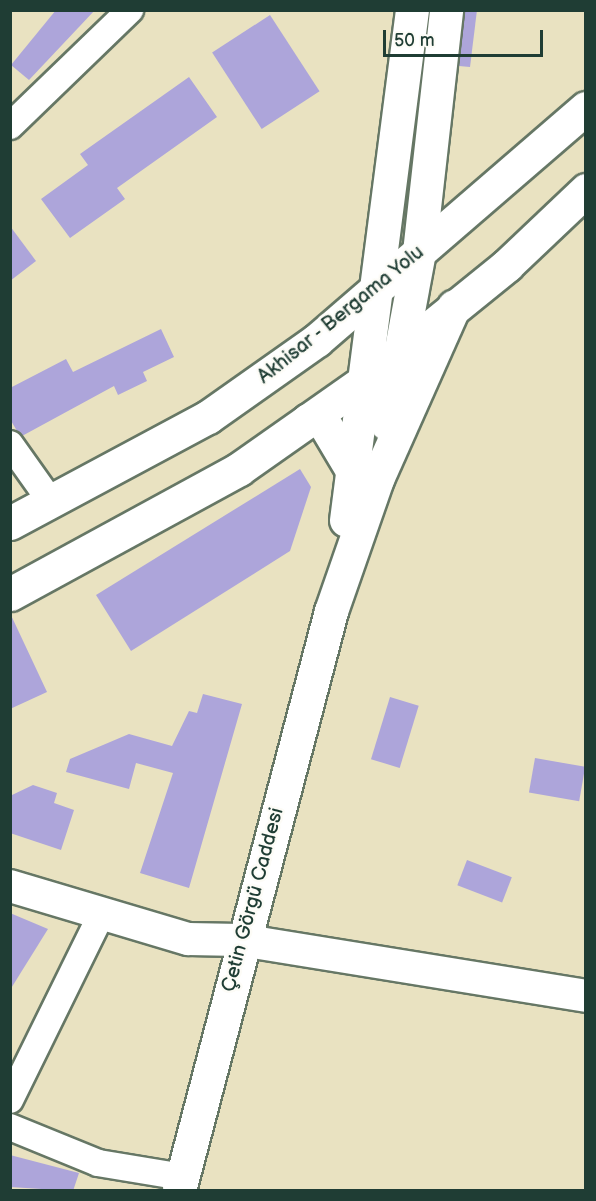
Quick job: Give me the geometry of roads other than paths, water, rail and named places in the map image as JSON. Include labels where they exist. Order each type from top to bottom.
[{"type":"main road","points":[[365,475],[364,381],[373,291],[412,10]]},
{"type":"main road","points":[[365,475],[402,351],[419,252],[446,10]]},
{"type":"main road","name":"Akhisar - Bergama Yolu","points":[[10,523],[52,503],[208,417],[373,291],[585,108]]},
{"type":"main road","points":[[10,594],[239,469],[364,381],[402,351],[585,190]]},
{"type":"main road","points":[[365,475],[454,306]]},
{"type":"main road","points":[[308,420],[321,418],[365,475]]},
{"type":"main road","name":"Çetin Görgü Caddesi","points":[[181,1184],[241,940],[331,611],[365,475]]},
{"type":"street","points":[[10,126],[130,10]]},
{"type":"street","points":[[10,444],[52,503]]},
{"type":"street","points":[[10,886],[188,939],[241,940],[585,996]]},
{"type":"street","points":[[10,1100],[102,913]]},
{"type":"street","points":[[10,1127],[98,1163],[181,1184]]}]
